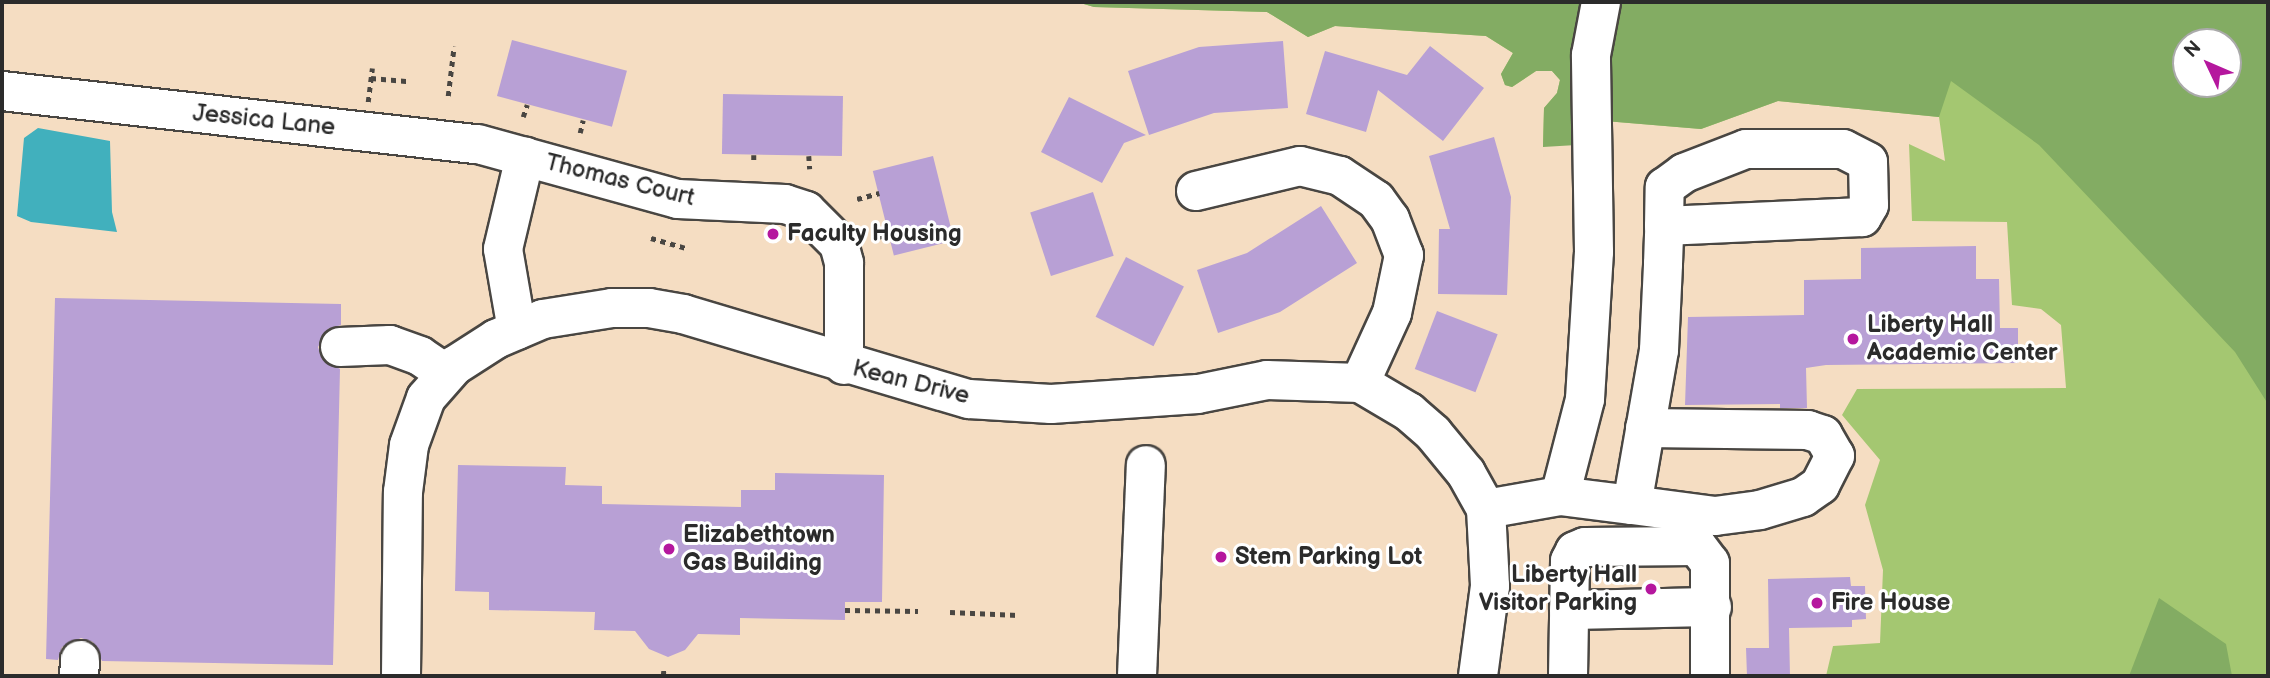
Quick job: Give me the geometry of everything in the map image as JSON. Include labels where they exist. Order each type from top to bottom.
[{"type":"street","points":[[1560,496],[1585,400],[1594,252],[1591,55],[1598,14]]},
{"type":"street","name":"Jessica Lane","points":[[2,91],[478,144],[525,157]]},
{"type":"street","points":[[1632,505],[1659,350],[1665,187],[1684,173],[1746,149],[1843,149],[1868,162],[1870,205],[1862,217],[1664,226]]},
{"type":"street","name":"Thomas Court","points":[[517,330],[503,249],[525,157],[678,200],[785,204],[806,211],[839,244],[844,263],[844,365]]},
{"type":"street","points":[[1196,191],[1300,166],[1340,176],[1376,201],[1390,219],[1404,254],[1392,313],[1360,383]]},
{"type":"street","name":"Kean Drive","points":[[401,676],[404,492],[409,444],[426,398],[447,374],[517,330],[579,313],[649,308],[683,314],[844,365],[969,399],[1051,404],[1198,394],[1267,380],[1360,383],[1409,412],[1433,433],[1466,473],[1486,509],[1490,586],[1478,676]]},
{"type":"street","points":[[341,347],[390,345],[420,356],[447,374]]},
{"type":"street","points":[[1486,509],[1560,496],[1715,516],[1760,510],[1812,491],[1831,470],[1835,456],[1823,435],[1808,430],[1645,428]]},
{"type":"street","points":[[1137,676],[1146,465]]},
{"type":"street","points":[[1567,676],[1570,561],[1575,551],[1585,547],[1697,546],[1706,552],[1710,564],[1710,676]]},
{"type":"street","points":[[1569,610],[1712,607]]},
{"type":"path","points":[[448,96],[454,46]]},
{"type":"path","points":[[367,110],[372,68]]},
{"type":"path","points":[[371,78],[409,81]]},
{"type":"path","points":[[523,117],[527,105]]},
{"type":"path","points":[[580,133],[583,120]]},
{"type":"path","points":[[754,155],[754,163]]},
{"type":"path","points":[[809,156],[810,169]]},
{"type":"path","points":[[857,199],[878,193]]},
{"type":"path","points":[[878,237],[889,234]]},
{"type":"path","points":[[651,238],[686,248]]},
{"type":"path","points":[[845,610],[918,611]]},
{"type":"path","points":[[950,612],[1019,615]]},
{"type":"path","points":[[663,676],[664,667]]},
{"type":"green space","points":[[1077,2],[2268,2],[2268,676],[1826,676],[1833,646],[1880,643],[1883,570],[1865,505],[1880,460],[1842,415],[1857,389],[2066,388],[2061,325],[2041,309],[2012,305],[2007,222],[1912,221],[1909,144],[1945,161],[1939,117],[1778,101],[1701,129],[1593,120],[1543,147],[1544,108],[1557,93],[1560,80],[1552,71],[1536,71],[1512,87],[1505,85],[1501,74],[1513,53],[1486,36],[1335,26],[1308,37],[1267,12],[1094,7]]},
{"type":"green space","points":[[1077,2],[2268,2],[2268,404],[2235,352],[2039,145],[1951,81],[1939,117],[1778,101],[1701,129],[1593,120],[1593,144],[1543,147],[1544,108],[1557,93],[1560,80],[1552,71],[1536,71],[1512,87],[1505,85],[1501,74],[1513,53],[1486,36],[1335,26],[1308,37],[1267,12],[1094,7]]},
{"type":"green space","points":[[2159,598],[2226,644],[2232,676],[2129,676]]},
{"type":"water","points":[[38,128],[110,141],[112,212],[117,232],[31,222],[17,216],[24,138]]},
{"type":"building","points":[[512,40],[627,71],[612,127],[497,96]]},
{"type":"building","points":[[1283,41],[1288,108],[1214,113],[1149,135],[1128,71],[1199,47]]},
{"type":"building","points":[[1430,46],[1484,88],[1443,141],[1378,90],[1366,132],[1306,114],[1325,51],[1407,75]]},
{"type":"building","points":[[723,94],[843,96],[842,156],[722,154]]},
{"type":"building","points":[[1069,97],[1146,135],[1124,143],[1102,183],[1041,152]]},
{"type":"building","points":[[1494,137],[1511,197],[1507,295],[1438,294],[1439,229],[1450,229],[1429,156]]},
{"type":"building","points":[[933,156],[954,240],[894,255],[873,171]]},
{"type":"building","points":[[1093,192],[1114,256],[1051,276],[1030,212]]},
{"type":"building","points":[[1321,206],[1357,263],[1280,312],[1218,333],[1197,270],[1247,253]]},
{"type":"building","name":"Liberty Hall Academic Center","points":[[1976,246],[1976,279],[1999,279],[2000,328],[2018,328],[2018,363],[1826,365],[1806,368],[1807,408],[1780,408],[1780,404],[1685,405],[1688,317],[1804,315],[1804,280],[1861,279],[1861,248]]},
{"type":"building","points":[[1126,257],[1184,287],[1153,346],[1096,317]]},
{"type":"building","points":[[55,298],[341,304],[341,325],[328,329],[318,347],[322,359],[340,369],[333,665],[102,661],[93,642],[81,638],[62,647],[58,660],[46,659]]},
{"type":"building","points":[[1437,311],[1498,334],[1475,392],[1415,369]]},
{"type":"building","name":"Elizabethtown Gas Building","points":[[458,465],[566,467],[565,485],[602,486],[602,504],[741,507],[741,490],[775,490],[775,473],[884,475],[882,602],[845,602],[845,620],[740,618],[740,635],[698,634],[685,650],[668,657],[649,649],[635,631],[594,630],[595,612],[489,610],[489,592],[455,591]]},
{"type":"building","name":"Fire House","points":[[1850,577],[1851,586],[1865,586],[1866,619],[1852,620],[1852,627],[1789,628],[1790,676],[1747,676],[1746,648],[1769,648],[1768,579]]},
{"type":"place","name":"Faculty Housing","points":[[773,234]]},
{"type":"place","name":"Liberty Hall Academic Center","points":[[1853,339]]},
{"type":"place","name":"Elizabethtown Gas Building","points":[[669,549]]},
{"type":"place","name":"Stem Parking Lot","points":[[1221,557]]},
{"type":"place","name":"Liberty Hall Visitor Parking","points":[[1651,589]]},
{"type":"place","name":"Fire House","points":[[1817,603]]}]
